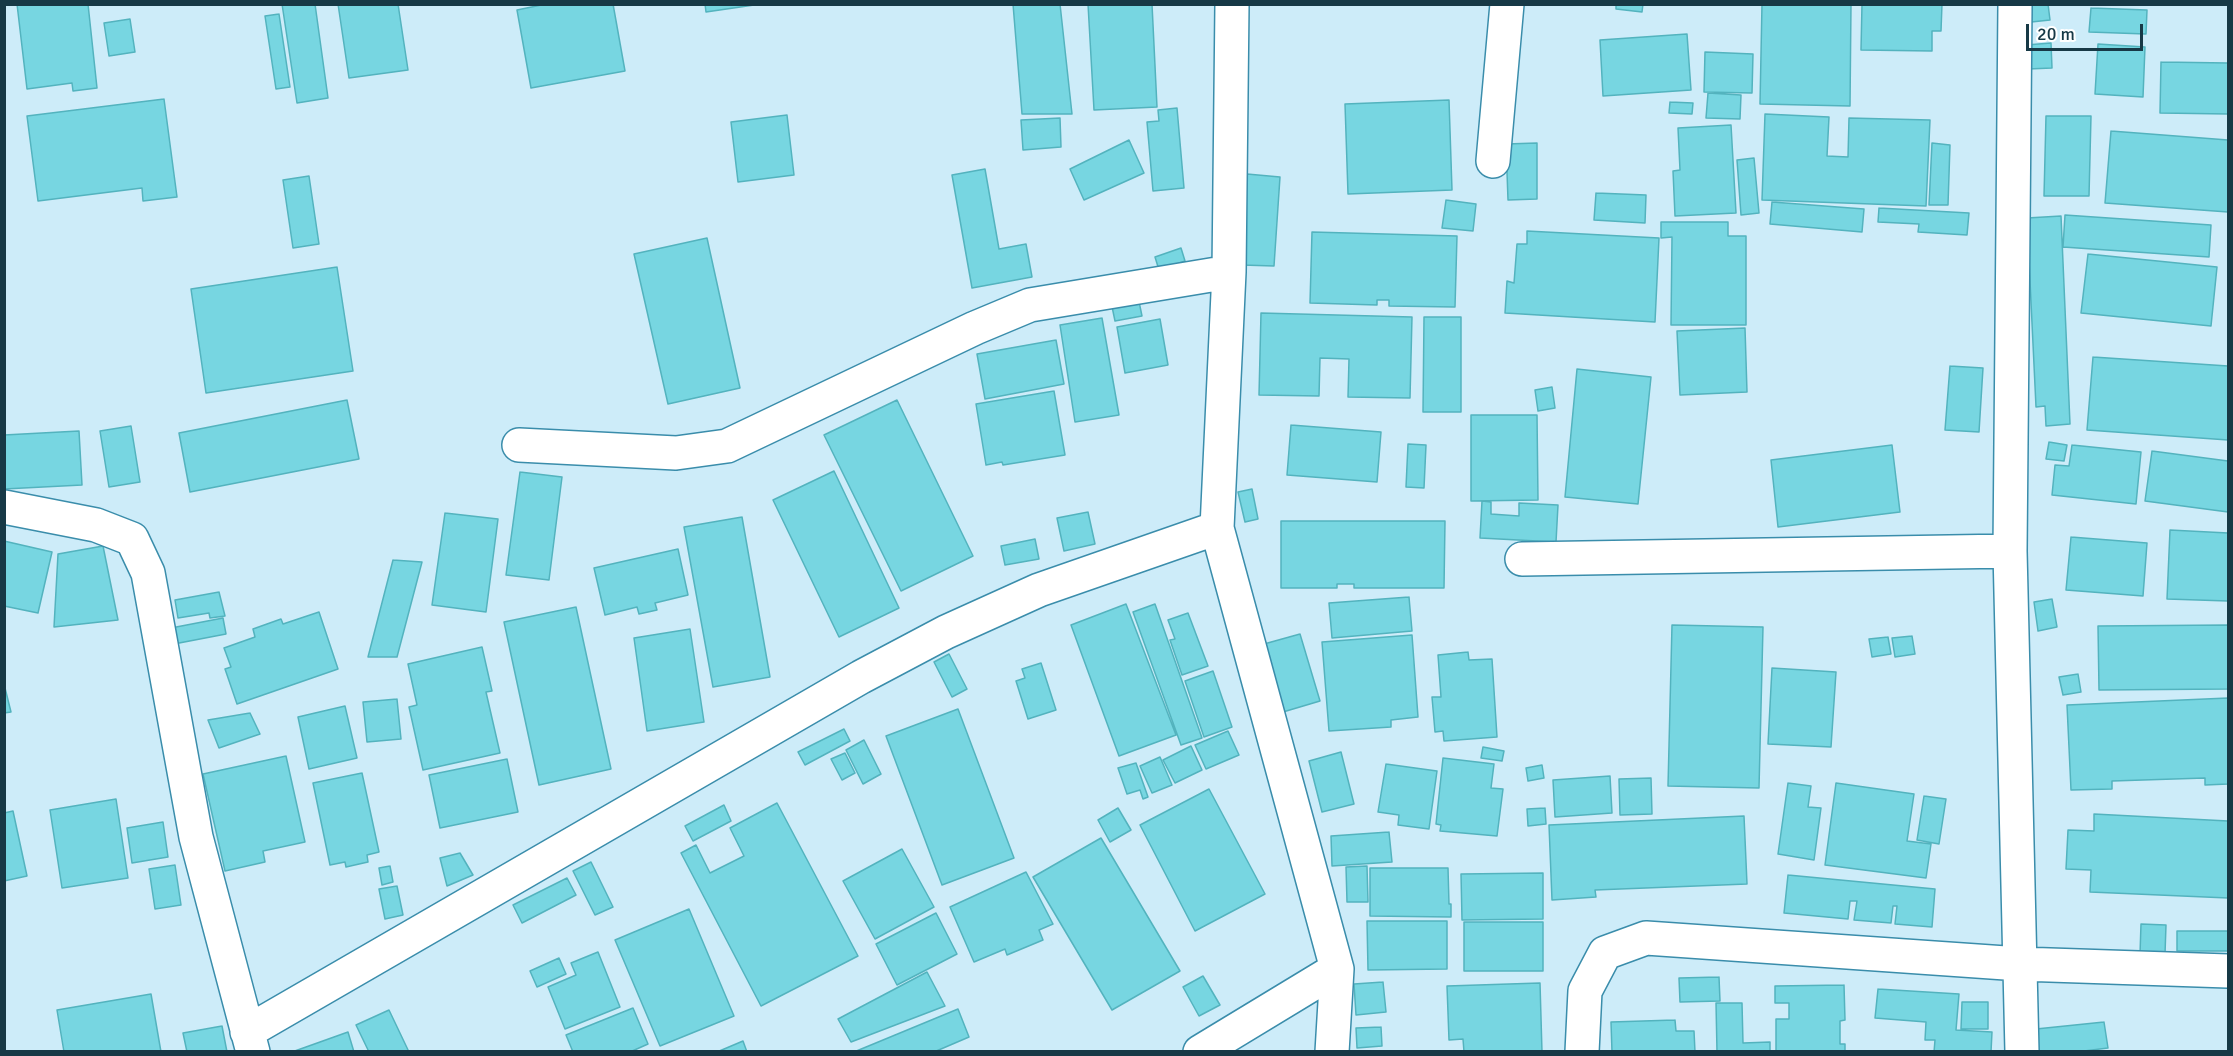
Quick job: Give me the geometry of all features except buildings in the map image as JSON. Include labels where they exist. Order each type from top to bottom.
[{"type":"street","points":[[1232,4],[1229,272],[1217,528],[1337,969],[1332,1052]]},
{"type":"street","points":[[1493,161],[1507,4]]},
{"type":"street","points":[[2015,4],[2010,551],[2022,1052]]},
{"type":"street","points":[[519,445],[676,453],[727,446],[1030,304],[1229,272]]},
{"type":"street","points":[[4,507],[96,525],[132,539],[148,573],[196,837],[250,1042],[870,672],[946,633],[1039,590],[1217,528]]},
{"type":"street","points":[[1522,559],[2010,551]]},
{"type":"street","points":[[1582,1052],[1585,991],[1605,953],[1646,938],[2020,964],[2229,971]]},
{"type":"street","points":[[1200,1052],[1337,969]]}]
